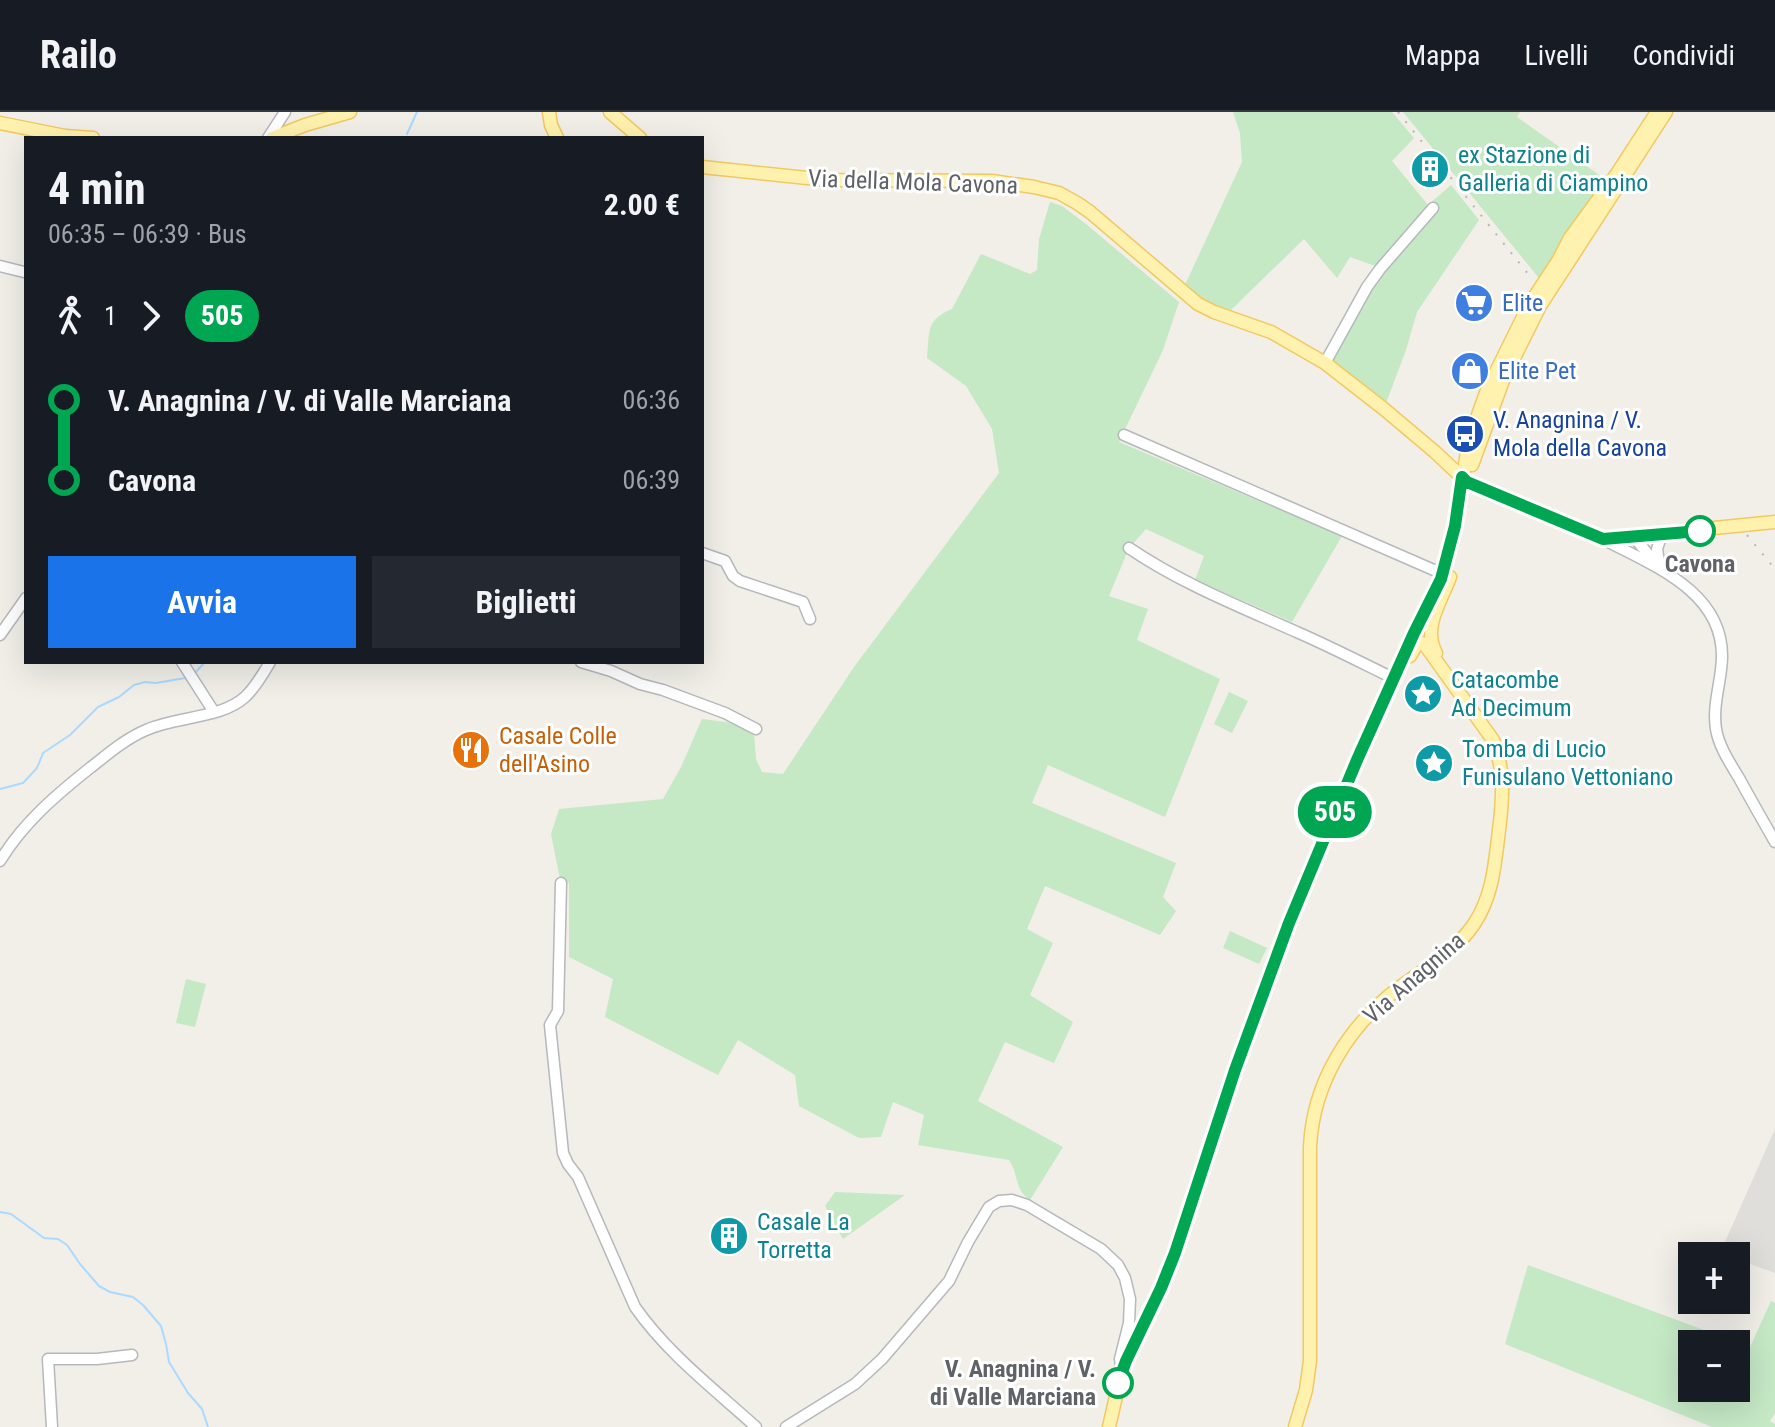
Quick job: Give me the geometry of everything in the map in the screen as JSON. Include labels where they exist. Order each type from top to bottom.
[{"type":"main road","points":[[275,136],[350,112]]},
{"type":"main road","points":[[549,112],[556,136]]},
{"type":"main road","points":[[610,112],[637,136]]},
{"type":"main road","name":"Via Anagnina","points":[[1514,346],[1529,305],[1570,238],[1657,112]]},
{"type":"main road","name":"Via Anagnina","points":[[1109,1427],[1122,1370],[1175,1253],[1277,953],[1393,678],[1443,574],[1477,415],[1514,346],[1666,112]]},
{"type":"main road","points":[[0,123],[60,136]]},
{"type":"main road","name":"Via della Mola Cavona","points":[[704,167],[826,180],[992,181],[1054,192],[1072,199],[1198,304],[1271,332],[1325,363],[1395,418],[1465,480],[1603,539]]},
{"type":"main road","name":"Via Anagnina","points":[[1450,680],[1433,647],[1430,633],[1455,561],[1465,480]]},
{"type":"main road","points":[[1603,539],[1636,540],[1662,534],[1775,522]]},
{"type":"main road","name":"Via Anagnina","points":[[1295,1427],[1310,1370],[1310,1147],[1312,1118],[1319,1095],[1342,1050],[1362,1022],[1390,995],[1464,937],[1482,911],[1491,888],[1501,811],[1501,767],[1491,736],[1423,644],[1417,644],[1380,708]]},
{"type":"street","points":[[288,112],[294,129]]},
{"type":"street","points":[[271,136],[288,112]]},
{"type":"street","points":[[1325,363],[1367,287],[1433,208]]},
{"type":"street","points":[[0,266],[24,272]]},
{"type":"street","points":[[1124,435],[1443,574]]},
{"type":"street","points":[[1661,570],[1657,549],[1662,534]]},
{"type":"street","points":[[1603,539],[1691,590],[1717,626],[1722,656],[1715,711],[1718,735],[1775,842]]},
{"type":"street","points":[[1628,552],[1636,540],[1661,570]]},
{"type":"street","points":[[1129,548],[1194,586],[1393,678]]},
{"type":"street","points":[[704,554],[725,561],[733,576],[740,581],[803,602],[810,619]]},
{"type":"street","points":[[0,635],[24,601]]},
{"type":"street","points":[[184,664],[214,712]]},
{"type":"street","points":[[0,861],[47,803],[119,745],[159,724],[231,706],[245,697],[269,664]]},
{"type":"street","points":[[588,664],[725,713],[756,729]]},
{"type":"street","points":[[561,883],[558,1011],[550,1025],[563,1153],[578,1177],[635,1307],[662,1341],[756,1427]]},
{"type":"street","points":[[786,1427],[855,1384],[882,1359],[949,1281],[989,1207],[999,1201],[1012,1200],[1027,1205],[1096,1245],[1116,1262],[1125,1278],[1130,1299],[1129,1323],[1120,1354],[1122,1370]]},
{"type":"street","points":[[52,1427],[48,1359],[132,1355]]},
{"type":"shaded area","points":[[1775,1129],[1775,1273],[1750,1264],[1750,1242],[1725,1242]]},
{"type":"green space","points":[[1233,112],[1392,112],[1414,138],[1392,161],[1428,205],[1451,185],[1479,220],[1417,312],[1386,403],[1331,362],[1384,269],[1350,257],[1337,278],[1304,239],[1231,310],[1206,302],[1184,287],[1242,162],[1240,133]]},
{"type":"green space","points":[[1403,112],[1520,112],[1517,117],[1605,179],[1539,278]]},
{"type":"green space","points":[[1050,202],[1062,206],[1086,224],[1179,302],[1163,350],[1119,442],[1342,536],[1292,622],[1195,580],[1204,556],[1146,529],[1129,548],[1109,596],[1148,609],[1137,640],[1220,679],[1165,817],[1048,765],[1032,803],[1176,863],[1163,897],[1176,911],[1160,935],[1045,886],[1027,929],[1053,943],[1030,995],[1073,1022],[1054,1063],[1005,1042],[978,1101],[1063,1147],[1030,1200],[1021,1192],[1009,1160],[918,1145],[924,1115],[893,1102],[881,1137],[859,1138],[799,1106],[795,1075],[738,1040],[718,1075],[605,1017],[613,979],[569,957],[569,883],[560,879],[551,834],[559,809],[663,799],[702,719],[741,724],[754,732],[756,759],[762,772],[783,774],[854,667],[999,473],[992,429],[966,386],[927,358],[930,328],[937,318],[952,309],[981,254],[1030,274],[1037,270],[1039,239]]},
{"type":"green space","points":[[1229,692],[1248,701],[1232,733],[1214,724]]},
{"type":"green space","points":[[1230,931],[1267,948],[1259,964],[1223,948]]},
{"type":"green space","points":[[186,979],[206,984],[195,1027],[176,1023]]},
{"type":"green space","points":[[835,1192],[905,1195],[843,1239],[825,1206]]},
{"type":"green space","points":[[1528,1265],[1704,1330],[1678,1330],[1678,1402],[1750,1402],[1750,1347],[1771,1301],[1775,1303],[1775,1413],[1770,1421],[1775,1427],[1712,1427],[1505,1344]]},
{"type":"waterway","points":[[407,134],[417,112]]},
{"type":"waterway","points":[[194,674],[203,664]]},
{"type":"waterway","points":[[0,789],[23,783],[37,768],[43,753],[70,735],[98,707],[119,697],[134,685],[185,678]]},
{"type":"waterway","points":[[0,1212],[11,1214],[44,1238],[58,1239],[67,1245],[99,1286],[133,1297],[143,1305],[161,1326],[169,1362],[202,1409],[208,1427]]},
{"type":"railway","points":[[1398,112],[1529,275]]},
{"type":"railway","points":[[1747,535],[1775,569]]},
{"type":"bus line","name":"505","points":[[1118,1383],[1175,1253],[1235,1070],[1289,923],[1357,760],[1441,579],[1455,526],[1462,477],[1467,482],[1603,539],[1700,531]]},
{"type":"place","name":"ex Stazione di Galleria di Ciampino","points":[[1430,169]]},
{"type":"place","name":"Elite","points":[[1474,303]]},
{"type":"place","name":"Elite Pet","points":[[1470,371]]},
{"type":"place","name":"V. Anagnina / V. Mola della Cavona","points":[[1465,434]]},
{"type":"place","name":"Cavona","points":[[1700,531]]},
{"type":"place","name":"Catacombe Ad Decimum","points":[[1423,694]]},
{"type":"place","name":"Casale Colle dell'Asino","points":[[471,750]]},
{"type":"place","name":"Tomba di Lucio Funisulano Vettoniano","points":[[1434,763]]},
{"type":"place","name":"Casale La Torretta","points":[[729,1236]]},
{"type":"place","name":"V. Anagnina / V. di Valle Marciana","points":[[1118,1383]]}]
